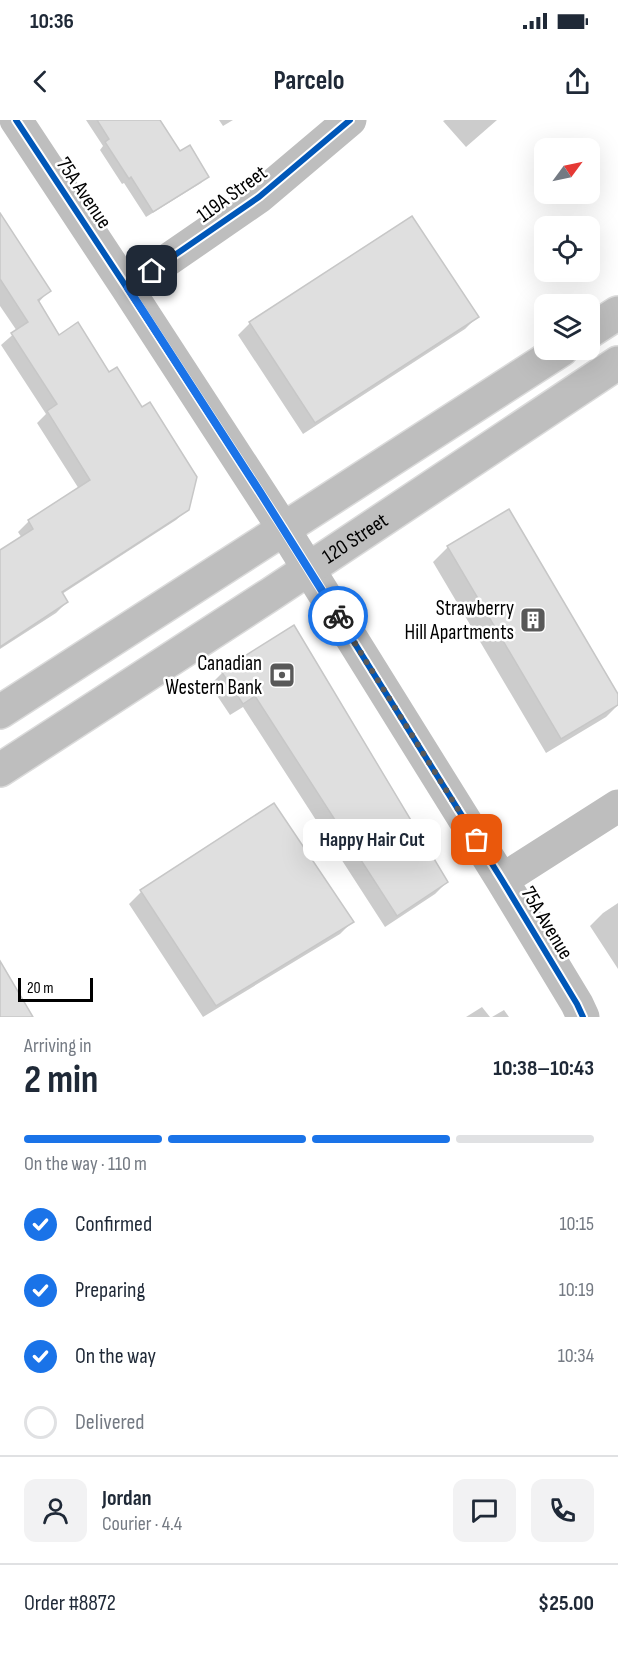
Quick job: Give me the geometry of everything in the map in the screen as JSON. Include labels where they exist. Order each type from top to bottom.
[{"type":"street","name":"75A Avenue","points":[[16,120],[283,528],[502,880],[583,1017]]},
{"type":"street","name":"119A Street","points":[[128,288],[259,197],[350,120]]},
{"type":"street","points":[[600,325],[618,313]]},
{"type":"street","points":[[0,712],[545,360]]},
{"type":"street","name":"120 Street","points":[[0,770],[618,363]]},
{"type":"street","points":[[502,880],[618,806]]},
{"type":"building","points":[[97,120],[160,120],[180,151],[190,145],[209,177],[153,212],[105,142],[109,139]]},
{"type":"building","points":[[0,213],[51,291],[38,300],[59,335],[78,322],[109,372],[117,367],[142,407],[150,402],[197,477],[189,510],[62,592],[68,602],[0,647],[0,550],[33,529],[28,520],[90,480],[47,411],[57,404],[11,333],[28,322],[0,279]]},
{"type":"building","points":[[412,216],[479,317],[315,423],[249,322]]},
{"type":"building","name":"Strawberry Hill Apartments","points":[[509,509],[618,694],[618,705],[561,739],[447,546]]},
{"type":"building","points":[[294,625],[448,882],[397,916],[255,696],[243,704],[221,671]]},
{"type":"building","points":[[274,803],[354,922],[216,1006],[140,890]]},
{"type":"building","points":[[0,961],[33,1017],[0,1017]]},
{"type":"cycle path","points":[[16,120],[283,528],[502,880],[583,1017]]},
{"type":"cycle path","points":[[127,288],[259,197],[350,120]]},
{"type":"way so far","points":[[338,616],[477,840]]},
{"type":"place","name":"Strawberry Hill Apartments","points":[[533,620]]},
{"type":"place","name":"Canadian Western Bank","points":[[282,675]]},
{"type":"place","name":"Happy Hair Cut","points":[[477,840]]},
{"type":"route","points":[[152,271],[128,288],[338,616]]}]
